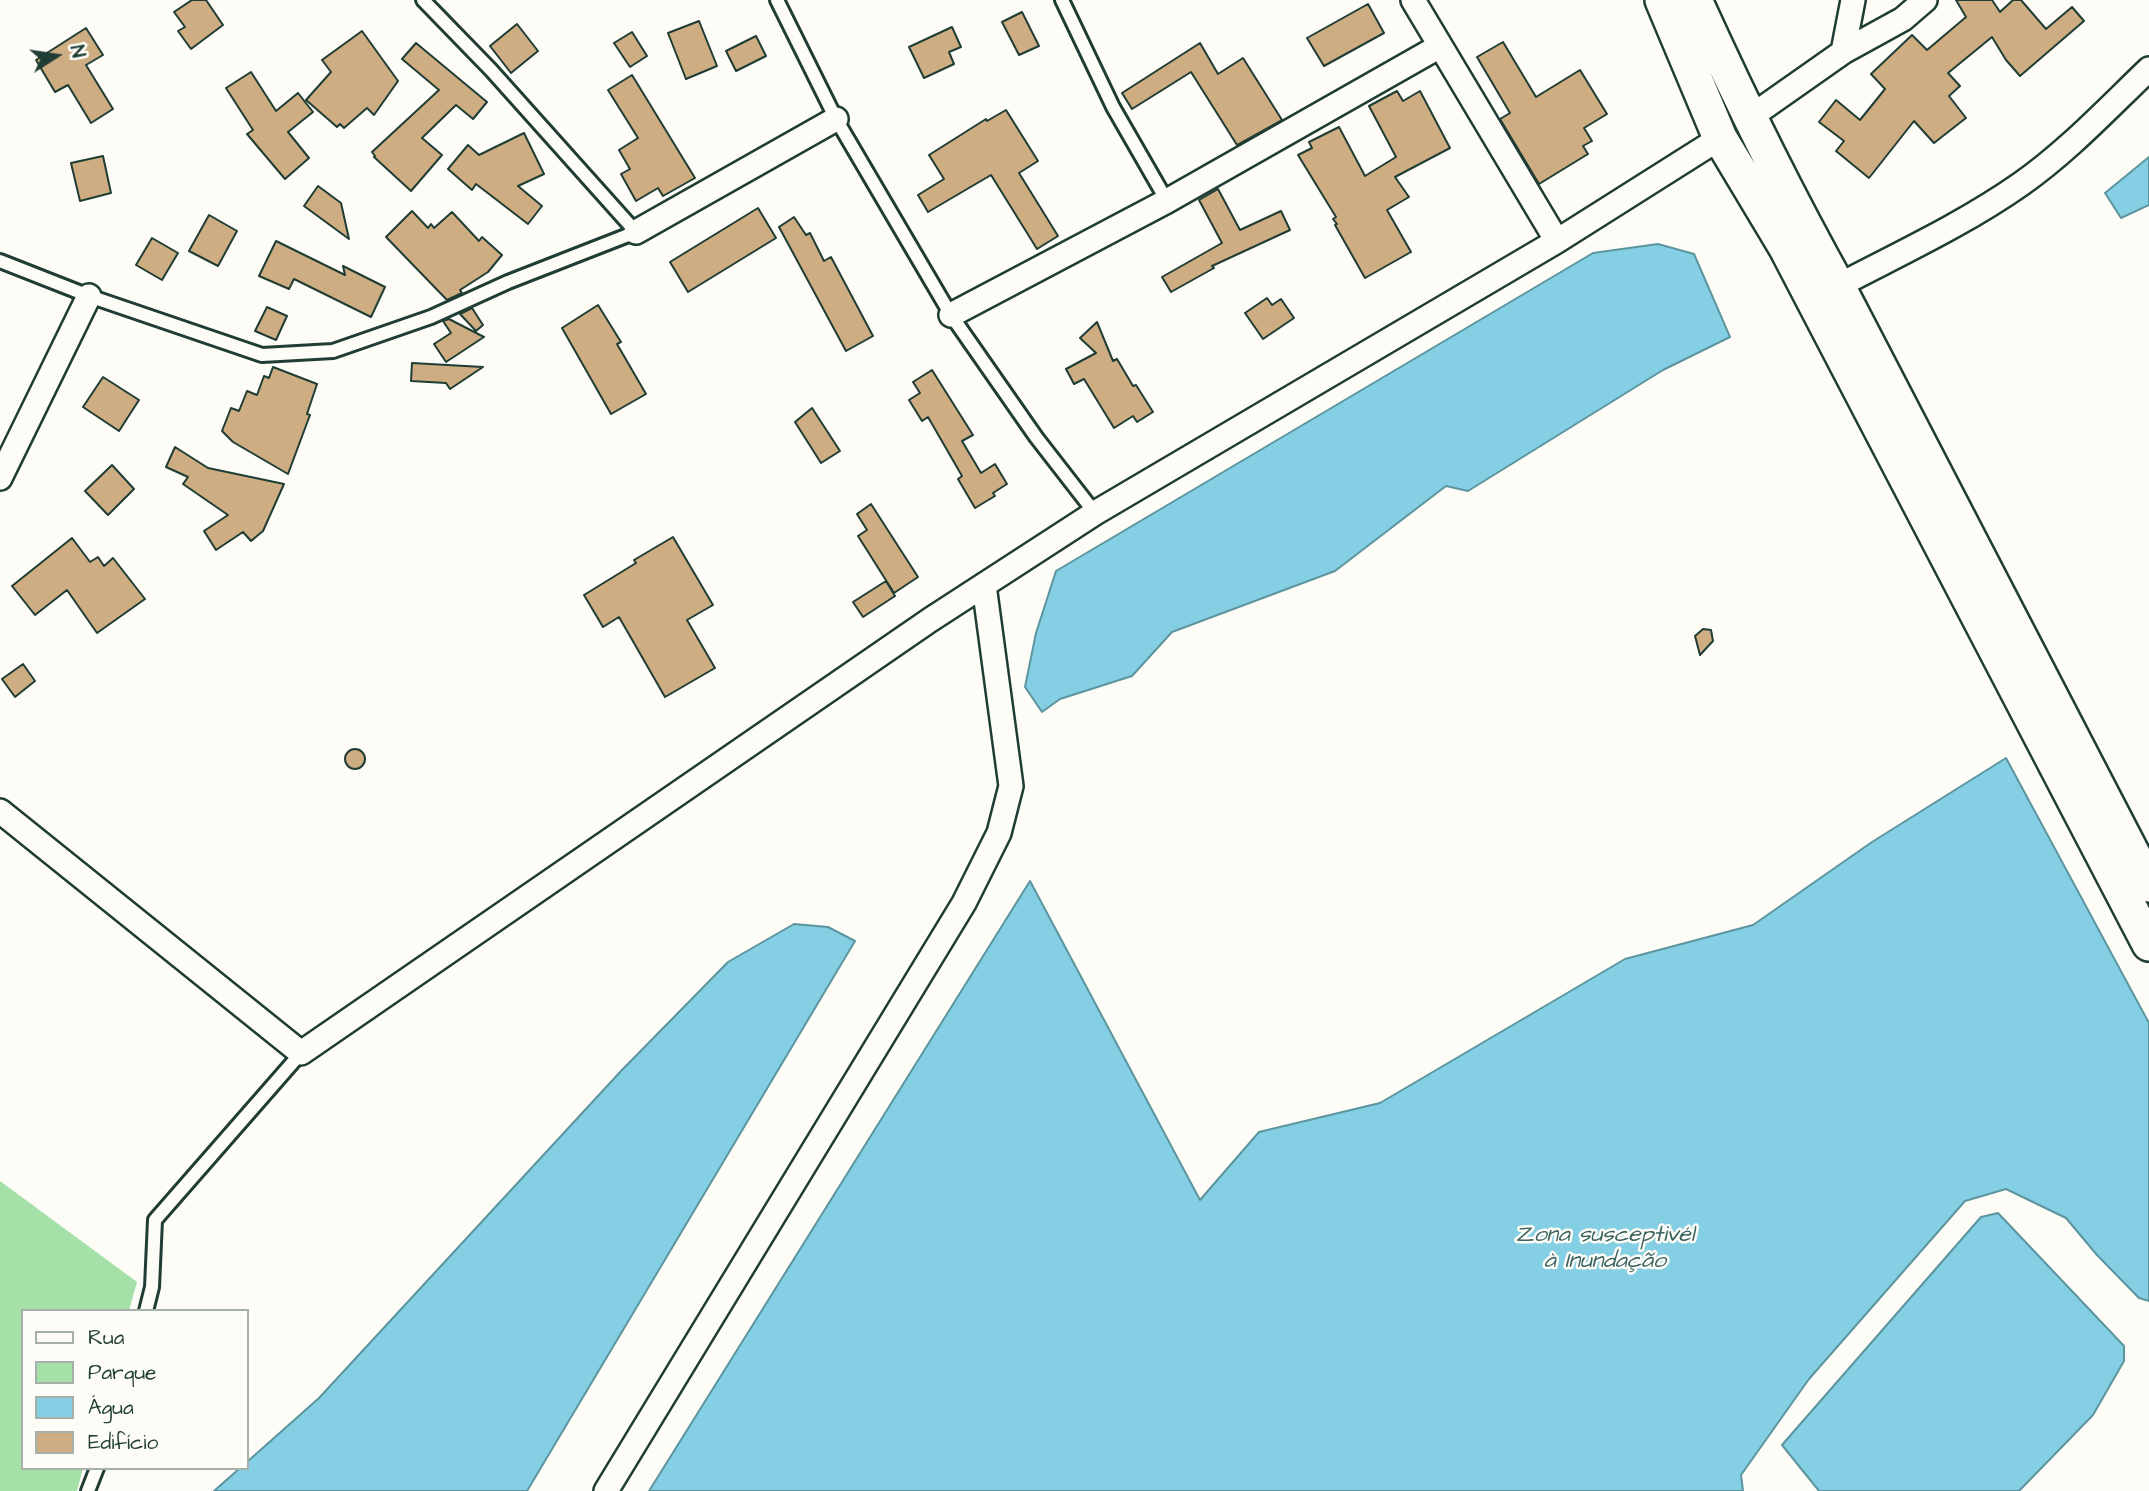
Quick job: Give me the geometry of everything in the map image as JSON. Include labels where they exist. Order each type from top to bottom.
[{"type":"main road","points":[[1662,0],[1720,138],[1786,248],[2149,944]]},
{"type":"main road","points":[[1695,0],[1749,118],[1793,205],[1838,286],[2149,885]]},
{"type":"street","points":[[1413,0],[1557,241]]},
{"type":"street","points":[[1843,52],[1853,0]]},
{"type":"street","points":[[1749,118],[1843,52],[1903,19],[1925,0]]},
{"type":"street","points":[[951,315],[1167,201],[1440,46]]},
{"type":"street","points":[[1838,286],[1952,225],[2020,184],[2058,155],[2149,69]]},
{"type":"street","points":[[636,232],[836,119]]},
{"type":"street","points":[[0,811],[301,1052],[1095,513],[1557,241],[1720,138]]},
{"type":"street","points":[[0,478],[89,296]]},
{"type":"street","points":[[606,1491],[964,903],[999,833],[1011,786],[984,586]]},
{"type":"lane","points":[[0,261],[89,296],[262,355],[333,351],[431,317],[508,282],[636,232],[491,70],[423,0]]},
{"type":"lane","points":[[777,0],[836,119],[951,315],[1036,437],[1095,513]]},
{"type":"lane","points":[[1062,0],[1113,107],[1167,201]]},
{"type":"lane","points":[[146,1309],[152,1287],[155,1220],[301,1052]]},
{"type":"lane","points":[[88,1491],[96,1470]]},
{"type":"green space","points":[[0,1181],[137,1282],[130,1309],[21,1309],[21,1470],[82,1470],[77,1491],[0,1491]]},
{"type":"water","points":[[2149,157],[2149,205],[2121,218],[2105,193]]},
{"type":"water","points":[[1658,244],[1694,254],[1730,337],[1663,370],[1468,491],[1446,486],[1335,571],[1172,632],[1132,676],[1060,699],[1042,712],[1025,687],[1036,633],[1056,571],[1593,253]]},
{"type":"water","name":"Zona susceptivél à Inundação","points":[[2006,758],[2149,1023],[2149,1301],[2139,1298],[2066,1218],[2006,1189],[1965,1201],[1809,1379],[1741,1475],[1743,1491],[649,1491],[1030,881],[1200,1200],[1259,1132],[1380,1103],[1625,959],[1753,925],[1872,842]]},
{"type":"water","points":[[794,924],[828,927],[855,941],[527,1491],[214,1491],[238,1470],[248,1470],[248,1461],[319,1398],[621,1071],[728,962]]},
{"type":"water","points":[[1998,1213],[2124,1346],[2124,1361],[2093,1415],[2019,1491],[1819,1491],[1782,1445],[1981,1217]]},
{"type":"building","points":[[192,0],[206,0],[223,25],[191,49],[178,31],[185,27],[174,12]]},
{"type":"building","points":[[1956,0],[1992,0],[2000,12],[2013,0],[2021,0],[2046,29],[2072,7],[2084,21],[2020,76],[1992,37],[1948,73],[1960,86],[1949,96],[1966,118],[1934,143],[1914,121],[1869,178],[1836,151],[1844,141],[1819,122],[1836,100],[1860,120],[1885,89],[1871,74],[1912,35],[1927,50],[1966,17]]},
{"type":"building","points":[[1368,4],[1384,33],[1324,66],[1307,38]]},
{"type":"building","points":[[1022,12],[1039,46],[1019,55],[1002,22]]},
{"type":"building","points":[[699,21],[717,66],[686,79],[668,33]]},
{"type":"building","points":[[517,24],[538,51],[511,73],[490,46]]},
{"type":"building","points":[[952,27],[961,47],[949,52],[954,64],[924,78],[909,47]]},
{"type":"building","points":[[86,28],[103,55],[86,65],[113,109],[91,123],[68,85],[55,92],[36,60]]},
{"type":"building","points":[[362,31],[398,81],[374,115],[367,108],[344,128],[340,124],[337,127],[306,100],[331,72],[322,60]]},
{"type":"building","points":[[632,32],[647,56],[630,67],[614,43]]},
{"type":"building","points":[[756,36],[766,56],[736,71],[726,51]]},
{"type":"building","points":[[1503,42],[1536,97],[1580,70],[1607,114],[1584,128],[1592,141],[1583,146],[1588,154],[1539,184],[1500,119],[1510,113],[1477,57]]},
{"type":"building","points":[[416,43],[487,102],[473,119],[456,105],[422,138],[442,155],[411,191],[374,157],[372,152],[439,90],[402,59]]},
{"type":"building","points":[[1200,43],[1218,74],[1243,58],[1282,120],[1237,145],[1191,72],[1132,109],[1122,93]]},
{"type":"building","points":[[251,72],[276,111],[298,93],[313,112],[288,132],[309,158],[285,179],[247,134],[253,130],[226,88]]},
{"type":"building","points":[[632,75],[695,178],[663,196],[658,188],[636,201],[621,174],[630,169],[619,150],[638,138],[608,90]]},
{"type":"building","points":[[1397,91],[1403,101],[1420,91],[1450,148],[1395,177],[1409,197],[1387,210],[1411,252],[1365,278],[1335,225],[1337,224],[1333,219],[1336,217],[1298,155],[1312,148],[1309,142],[1339,127],[1365,176],[1396,157],[1369,106]]},
{"type":"building","points":[[1006,110],[1038,161],[1019,173],[1058,236],[1037,249],[991,175],[928,212],[918,195],[944,179],[929,155],[986,119],[987,121]]},
{"type":"building","points":[[524,133],[544,174],[518,186],[542,206],[528,224],[476,184],[472,190],[448,169],[468,145],[479,155]]},
{"type":"building","points":[[103,156],[111,193],[80,201],[71,163]]},
{"type":"building","points":[[318,186],[341,203],[349,239],[304,206]]},
{"type":"building","points":[[1218,189],[1240,230],[1281,211],[1290,230],[1212,266],[1214,268],[1171,292],[1162,277],[1222,243],[1199,200]]},
{"type":"building","points":[[758,208],[776,238],[688,292],[670,262]]},
{"type":"building","points":[[412,211],[428,228],[431,224],[434,228],[452,212],[479,241],[482,237],[502,255],[488,272],[460,290],[462,293],[447,300],[386,237]]},
{"type":"building","points":[[209,215],[237,231],[218,266],[189,251]]},
{"type":"building","points":[[794,217],[806,235],[810,233],[824,261],[831,257],[873,336],[846,351],[779,227]]},
{"type":"building","points":[[152,238],[178,253],[162,280],[136,265]]},
{"type":"building","points":[[276,241],[345,275],[343,266],[385,287],[371,317],[294,279],[289,289],[259,276]]},
{"type":"building","points":[[1267,298],[1272,305],[1281,299],[1294,318],[1263,339],[1245,313]]},
{"type":"building","points":[[598,305],[621,342],[617,344],[646,394],[611,414],[562,328]]},
{"type":"building","points":[[267,307],[287,316],[276,340],[255,331]]},
{"type":"building","points":[[472,308],[483,325],[476,331],[460,314]]},
{"type":"building","points":[[449,319],[484,337],[446,362],[434,344],[451,333],[443,321]]},
{"type":"building","points":[[1097,322],[1113,361],[1117,359],[1153,412],[1137,422],[1133,416],[1114,428],[1084,379],[1074,384],[1066,369],[1096,353],[1080,338]]},
{"type":"building","points":[[412,363],[483,367],[450,389],[446,383],[411,381]]},
{"type":"building","points":[[273,367],[317,384],[307,414],[310,415],[288,474],[233,442],[222,431],[231,408],[239,411],[247,391],[257,395],[264,376],[269,378]]},
{"type":"building","points":[[932,370],[973,435],[962,441],[981,473],[995,464],[1007,484],[993,493],[995,496],[975,508],[958,479],[962,476],[928,417],[922,421],[909,400],[920,393],[913,382]]},
{"type":"building","points":[[103,377],[139,400],[119,431],[83,407]]},
{"type":"building","points":[[812,408],[840,451],[821,463],[795,422]]},
{"type":"building","points":[[175,447],[208,468],[284,484],[263,531],[251,541],[243,532],[216,550],[204,531],[228,515],[183,484],[188,477],[166,467]]},
{"type":"building","points":[[112,465],[134,489],[108,515],[85,491]]},
{"type":"building","points":[[871,504],[918,577],[894,593],[858,536],[867,530],[857,514]]},
{"type":"building","points":[[673,537],[713,605],[687,620],[715,668],[665,697],[619,617],[603,627],[584,595]]},
{"type":"building","points":[[72,538],[90,562],[98,557],[104,566],[113,558],[145,599],[97,633],[67,590],[35,615],[12,586]]},
{"type":"building","points":[[886,581],[895,596],[863,617],[853,602]]},
{"type":"building","points":[[1703,629],[1711,630],[1713,641],[1700,655],[1695,636]]},
{"type":"building","points":[[23,664],[35,681],[15,697],[2,679]]},
{"type":"building","points":[[355,749],[362,752],[365,759],[362,766],[355,769],[348,766],[345,759],[348,752]]}]
